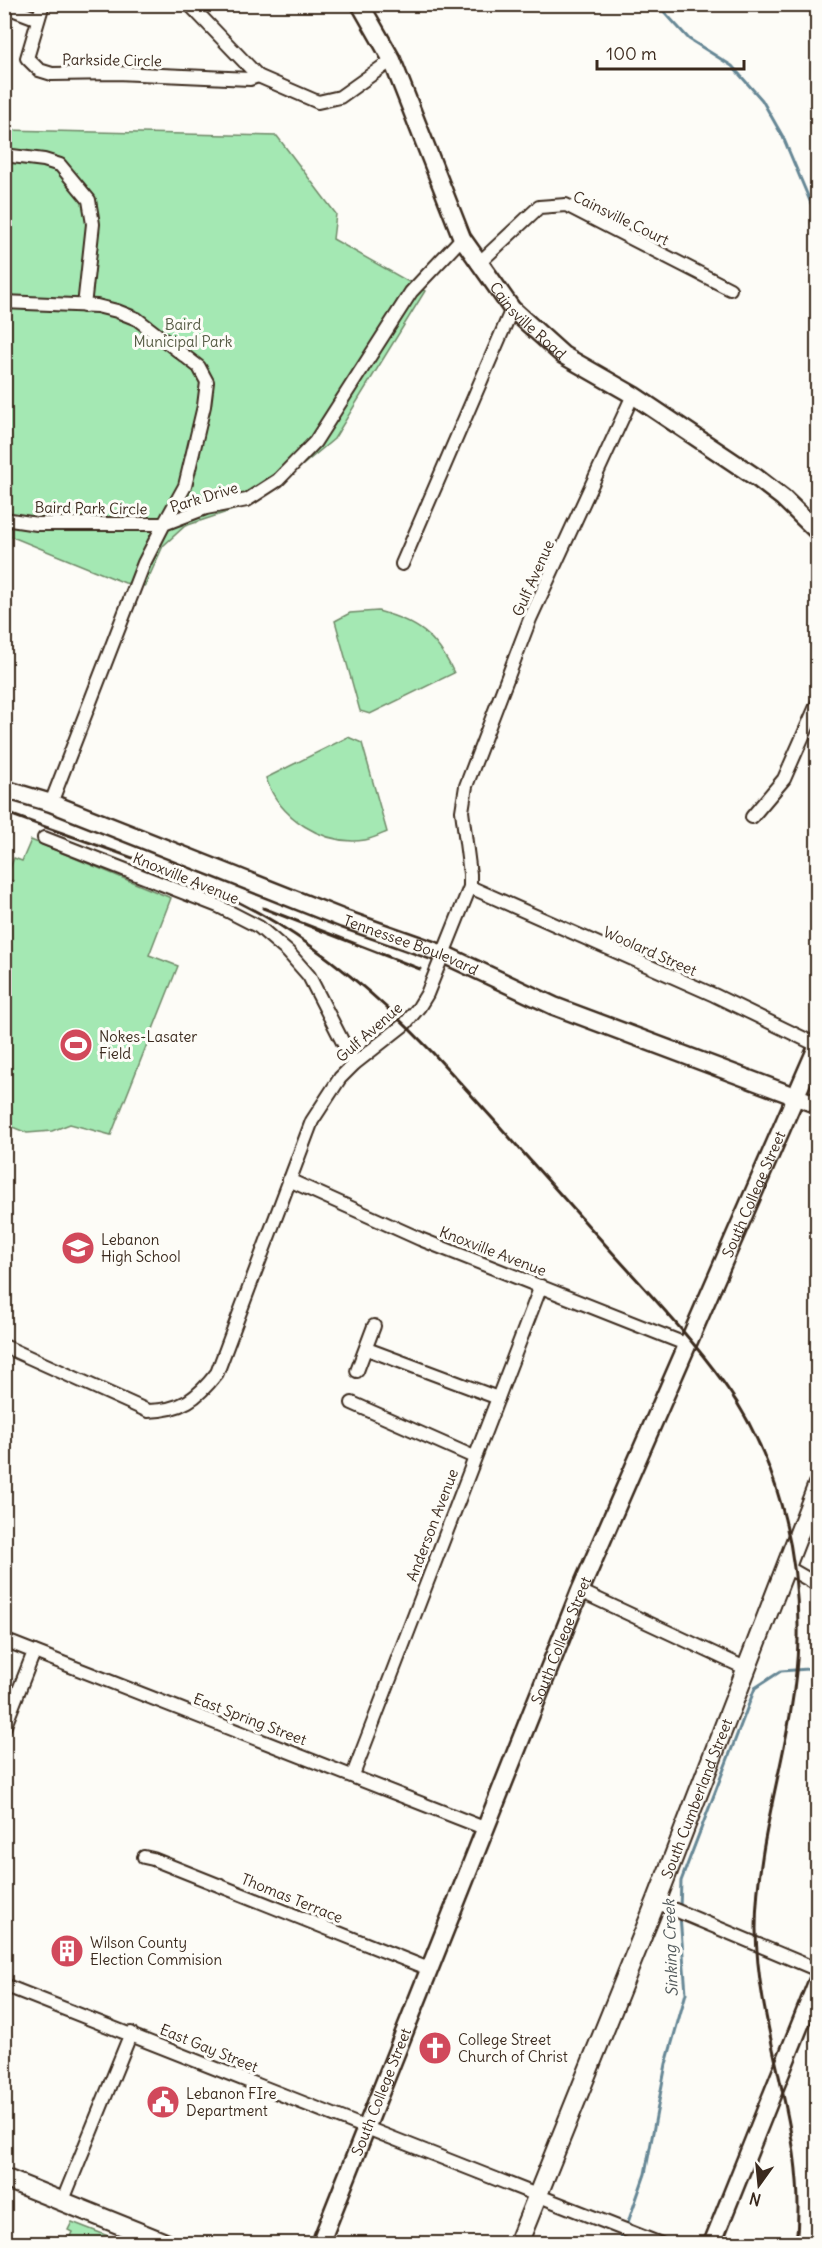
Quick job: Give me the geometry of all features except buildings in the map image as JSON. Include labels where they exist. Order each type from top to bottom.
[{"type":"main road","name":"Cainsville Road","points":[[360,4],[392,60],[449,199],[462,238],[478,264],[512,309],[563,355],[633,395],[757,478],[783,498],[818,532]]},
{"type":"main road","name":"Tennessee Boulevard","points":[[4,789],[51,803],[344,919],[443,954],[554,1006],[818,1105]]},
{"type":"main road","name":"South College Street","points":[[320,2244],[365,2126],[580,1592],[817,1045]]},
{"type":"main road","name":"South Cumberland Street","points":[[518,2244],[537,2193],[664,1906],[745,1668],[818,1484]]},
{"type":"main road","points":[[712,2244],[818,1980]]},
{"type":"main road","points":[[4,2178],[168,2244]]},
{"type":"street","name":"Parkside Circle","points":[[43,4],[27,58],[39,70],[52,74],[117,73],[250,79],[258,76]]},
{"type":"street","name":"Parkside Circle","points":[[189,4],[258,76],[318,102],[340,97],[392,60]]},
{"type":"street","points":[[4,6],[38,19]]},
{"type":"street","points":[[4,155],[60,165],[89,200],[93,224],[84,306]]},
{"type":"street","name":"Cainsville Court","points":[[478,264],[540,207],[566,205],[730,289]]},
{"type":"street","name":"Park Drive","points":[[51,803],[144,562],[164,525],[206,508],[247,500],[278,480],[315,442],[411,292],[462,238]]},
{"type":"street","name":"Baird Park Circle","points":[[4,302],[84,306],[117,311],[137,319],[199,367],[207,382],[204,406],[185,486],[164,525],[36,524],[4,519]]},
{"type":"street","points":[[402,564],[512,309]]},
{"type":"street","name":"Gulf Avenue","points":[[4,1346],[148,1411],[180,1406],[195,1398],[217,1373],[312,1121],[340,1078],[354,1064],[405,1024],[427,994],[470,887],[462,811],[466,786],[530,619],[633,395]]},
{"type":"street","points":[[752,816],[784,779],[818,702]]},
{"type":"street","name":"Knoxville Avenue","points":[[44,838],[218,906],[259,927],[288,952],[309,976],[354,1064]]},
{"type":"street","name":"Woolard Street","points":[[470,887],[714,995],[817,1045]]},
{"type":"street","name":"Knoxville Avenue","points":[[289,1180],[420,1239],[688,1345]]},
{"type":"street","name":"Anderson Avenue","points":[[353,1775],[541,1287]]},
{"type":"street","points":[[357,1371],[374,1326]]},
{"type":"street","points":[[367,1349],[498,1398]]},
{"type":"street","points":[[352,1403],[474,1457]]},
{"type":"street","points":[[785,1566],[818,1585]]},
{"type":"street","points":[[580,1592],[745,1668]]},
{"type":"street","name":"East Spring Street","points":[[4,1640],[484,1828]]},
{"type":"street","points":[[4,1728],[34,1652]]},
{"type":"street","name":"Thomas Terrace","points":[[144,1857],[429,1969]]},
{"type":"street","points":[[664,1906],[818,1970]]},
{"type":"street","name":"East Gay Street","points":[[4,1985],[537,2193],[661,2244]]},
{"type":"street","points":[[63,2200],[131,2033]]},
{"type":"green space","name":"Baird Municipal Park","points":[[5,130],[277,136],[336,214],[333,239],[425,291],[334,439],[269,493],[236,509],[185,526],[163,546],[145,586],[125,583],[5,534]]},
{"type":"green space","points":[[378,611],[415,625],[424,632],[440,649],[454,673],[370,714],[360,711],[335,621],[350,613]]},
{"type":"green space","points":[[348,737],[362,743],[387,832],[365,840],[349,841],[334,838],[319,834],[305,826],[281,805],[266,778]]},
{"type":"green space","name":"Nokes-Lasater Field","points":[[31,840],[171,898],[149,955],[178,966],[111,1135],[70,1124],[52,1131],[27,1133],[5,1124],[4,902],[13,881],[6,878],[14,858],[22,861]]},
{"type":"green space","points":[[72,2222],[126,2243],[67,2243],[72,2232],[68,2230]]},
{"type":"waterway","name":"Sinking Creek","points":[[657,4],[689,39],[732,66],[762,100],[783,137],[818,220]]},
{"type":"waterway","name":"Sinking Creek","points":[[680,1909],[681,1881],[755,1688],[781,1671],[808,1669],[818,1664]]},
{"type":"waterway","name":"Sinking Creek","points":[[626,2228],[645,2174],[666,2064],[686,1993],[680,1916]]},
{"type":"waterway","name":"Sinking Creek","points":[[619,2244],[623,2234]]},
{"type":"railway","points":[[4,812],[134,858],[229,898],[283,927],[329,959],[372,995],[433,1053],[680,1328],[709,1363],[742,1410],[771,1472],[781,1505],[795,1572],[798,1606],[796,1676],[762,1856],[756,1929],[764,2008],[795,2164],[798,2204],[796,2244]]},
{"type":"railway","points":[[263,908],[420,969]]},
{"type":"railway","points":[[810,2244],[818,2221]]},
{"type":"place","name":"Nokes-Lasater Field","points":[[76,1045]]},
{"type":"place","name":"Lebanon High School","points":[[78,1248]]},
{"type":"place","name":"Wilson County Election Commision","points":[[67,1951]]},
{"type":"place","name":"College Street Church of Christ","points":[[435,2048]]},
{"type":"place","name":"Lebanon FIre Department","points":[[163,2102]]}]
